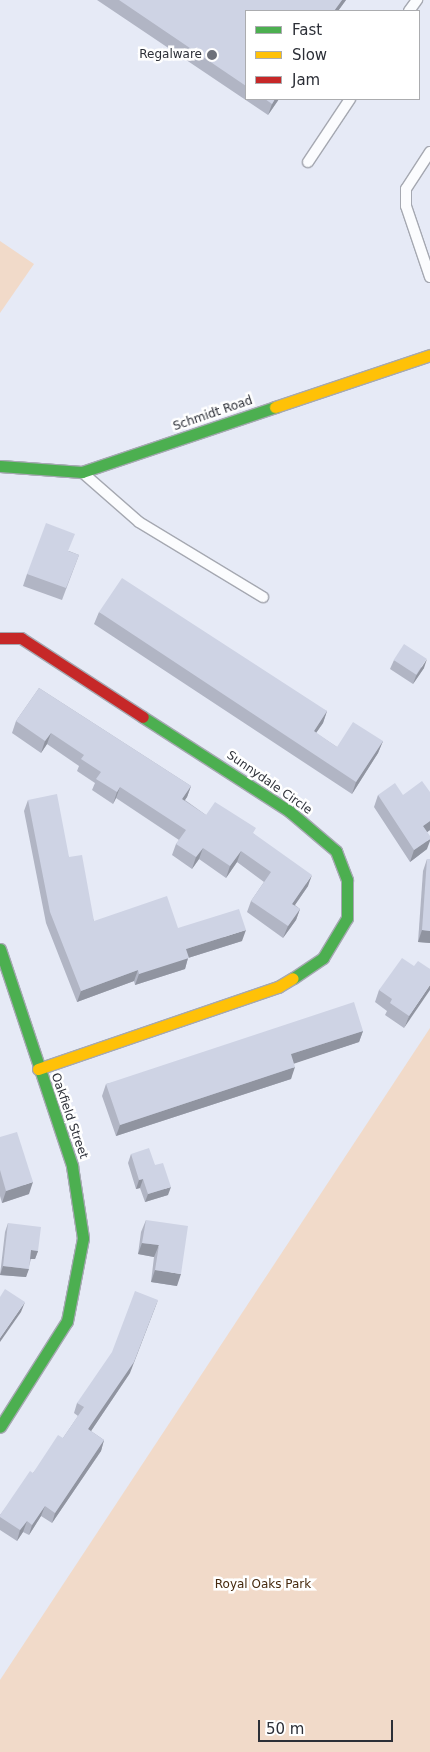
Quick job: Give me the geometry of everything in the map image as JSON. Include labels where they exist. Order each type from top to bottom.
[{"type":"street","name":"Schmidt Road","points":[[0,466],[82,472],[430,355]]},
{"type":"street","name":"Sunnydale Circle","points":[[0,638],[21,638],[289,811],[336,852],[347,880],[347,918],[323,958],[278,987],[38,1069]]},
{"type":"street","name":"Oakfield Street","points":[[0,950],[38,1069],[72,1166],[83,1238],[67,1321],[0,1427]]},
{"type":"lane","points":[[308,162],[349,100]]},
{"type":"lane","points":[[430,152],[406,189],[406,206],[430,277]]},
{"type":"lane","points":[[82,472],[139,522],[263,597]]},
{"type":"green space","points":[[0,241],[34,264],[0,313]]},
{"type":"green space","name":"Royal Oaks Park","points":[[430,1028],[430,1752],[0,1752],[0,1680]]},
{"type":"building","name":"Regalware","points":[[119,0],[342,0],[335,10],[245,10],[245,85]]},
{"type":"building","points":[[266,100],[274,100],[272,104]]},
{"type":"building","points":[[46,523],[75,534],[68,551],[79,555],[66,588],[27,574]]},
{"type":"building","points":[[122,578],[327,711],[314,731],[337,747],[353,722],[383,741],[356,782],[99,612]]},
{"type":"building","points":[[404,644],[427,659],[416,675],[394,660]]},
{"type":"building","points":[[39,688],[191,786],[182,799],[206,815],[215,802],[256,828],[253,833],[312,875],[292,904],[300,909],[288,926],[251,901],[271,872],[241,851],[230,866],[203,848],[196,857],[176,844],[186,830],[120,787],[117,792],[96,779],[101,772],[81,759],[84,755],[51,733],[45,741],[16,721]]},
{"type":"building","points":[[422,781],[430,792],[430,821],[423,826],[430,839],[414,850],[378,795],[395,783],[403,795]]},
{"type":"building","points":[[57,794],[69,857],[82,855],[94,921],[167,896],[178,928],[239,909],[246,930],[186,949],[189,958],[139,974],[138,970],[81,991],[50,912],[28,800]]},
{"type":"building","points":[[427,859],[430,859],[430,931],[422,930]]},
{"type":"building","points":[[402,958],[414,966],[418,961],[430,969],[430,985],[409,1016],[390,1003],[392,999],[379,990]]},
{"type":"building","points":[[354,1002],[363,1031],[291,1054],[295,1067],[120,1125],[106,1084]]},
{"type":"building","points":[[17,1132],[33,1182],[6,1191],[0,1170],[0,1137]]},
{"type":"building","points":[[149,1148],[155,1165],[163,1163],[171,1187],[148,1194],[143,1179],[139,1180],[131,1154]]},
{"type":"building","points":[[146,1220],[188,1226],[181,1274],[155,1270],[159,1245],[142,1243]]},
{"type":"building","points":[[8,1223],[41,1227],[38,1251],[31,1250],[29,1269],[3,1266]]},
{"type":"building","points":[[5,1289],[25,1302],[0,1338],[0,1297]]},
{"type":"building","points":[[135,1291],[158,1300],[134,1362],[88,1429],[104,1440],[55,1513],[45,1506],[32,1525],[27,1521],[20,1530],[0,1517],[0,1515],[30,1471],[33,1473],[58,1435],[63,1438],[84,1407],[77,1403],[112,1352]]},
{"type":"traffic: fast","points":[[0,466],[82,472],[275,407]]},
{"type":"traffic: fast","points":[[143,717],[289,811],[336,851],[347,880],[347,918],[323,958],[293,978]]},
{"type":"traffic: fast","points":[[0,949],[72,1166],[83,1238],[67,1321],[0,1427]]},
{"type":"traffic: slow","points":[[275,407],[430,355]]},
{"type":"traffic: slow","points":[[38,1069],[278,987],[293,978]]},
{"type":"traffic: jam","points":[[0,638],[21,638],[143,717]]},
{"type":"place","name":"Regalware","points":[[212,55]]}]
